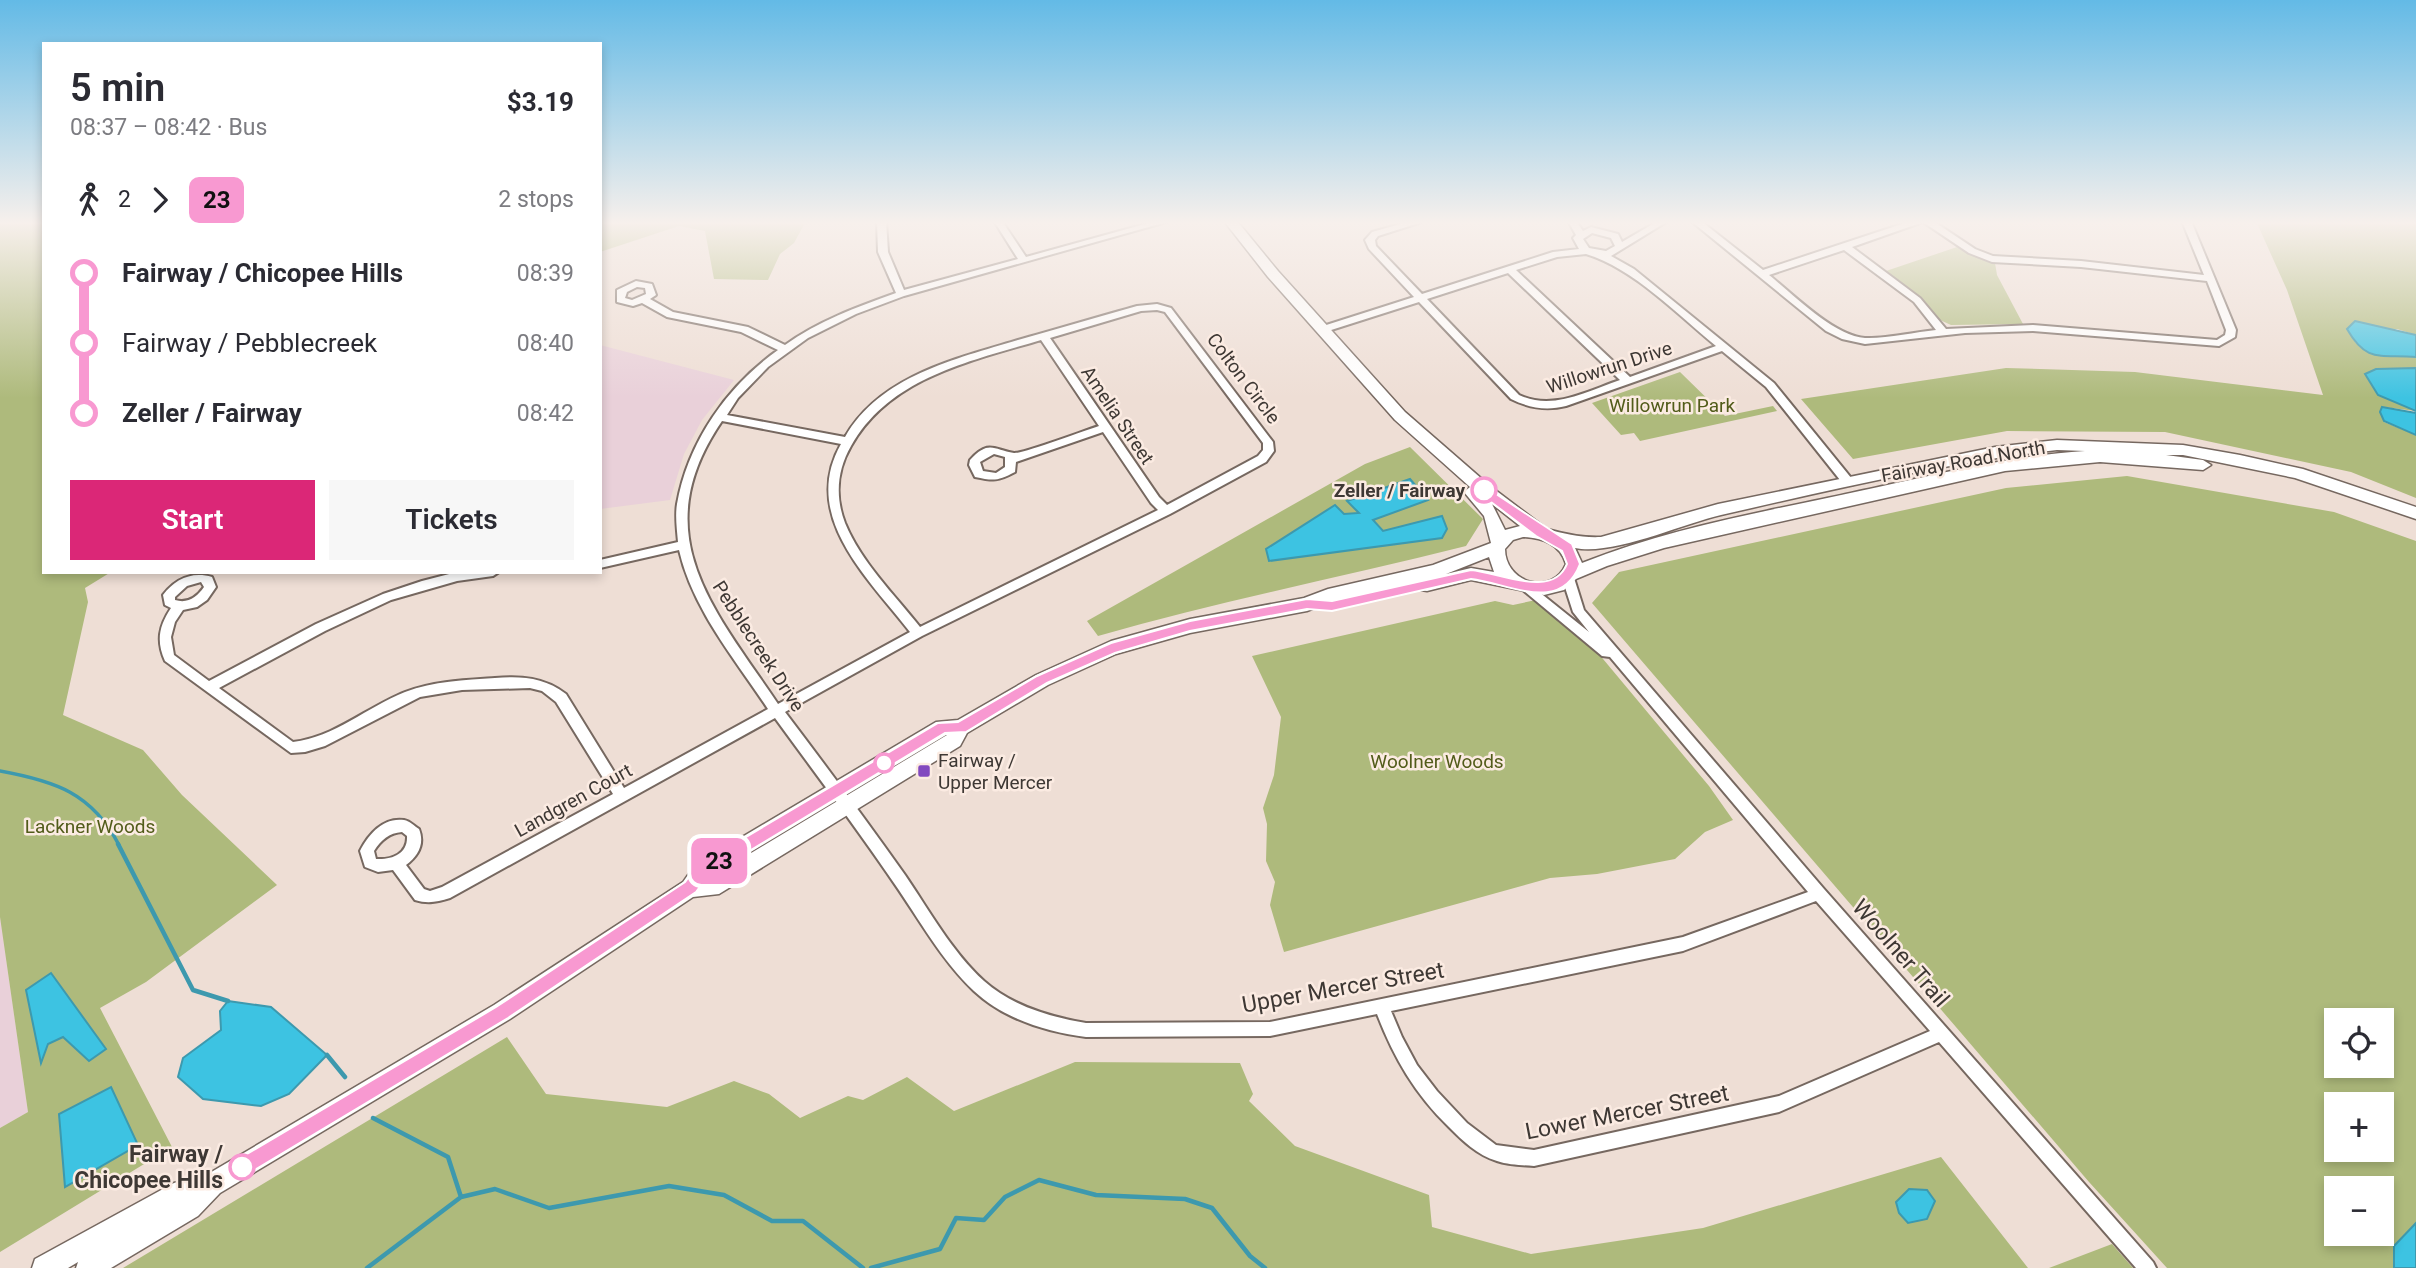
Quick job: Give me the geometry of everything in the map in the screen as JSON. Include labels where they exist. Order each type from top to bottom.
[{"type":"main road","points":[[1279,280],[1491,514],[1499,544],[1496,562],[1518,584]]},
{"type":"main road","points":[[1307,604],[1332,606],[1471,575],[1549,588],[1569,576],[1574,564],[1571,553],[1499,502],[1418,432]]},
{"type":"main road","name":"Fairway Road North","points":[[1546,535],[1585,544],[1601,543],[1718,510],[1848,482],[1995,452],[2057,445],[2116,445],[2183,450],[2240,460],[2297,473],[2416,513]]},
{"type":"main road","name":"Fairway Road North","points":[[1569,576],[1622,554],[1738,523],[2007,466],[2067,458],[2177,462],[2245,472],[2299,484],[2416,522]]},
{"type":"main road","points":[[88,1268],[190,1208],[212,1185],[502,1012],[690,887],[712,888],[842,799],[953,741],[960,728],[1042,680],[1111,648],[1190,626],[1307,604],[1328,595],[1436,571],[1523,531],[1546,535]]},
{"type":"main road","points":[[44,1268],[182,1191],[212,1185]]},
{"type":"street","points":[[895,280],[901,294]]},
{"type":"street","name":"Pebblecreek Drive","points":[[842,799],[775,709],[706,606],[690,571],[684,545],[682,507],[692,467],[705,438],[748,380],[784,349],[828,323],[901,294],[951,280]]},
{"type":"street","name":"Willowrun Drive","points":[[1403,280],[1515,397],[1538,406],[1562,404],[1724,347]]},
{"type":"street","points":[[1324,329],[1478,280]]},
{"type":"street","points":[[1522,280],[1628,381]]},
{"type":"street","points":[[1642,280],[1770,385],[1848,482]]},
{"type":"street","points":[[1770,280],[1830,328],[1846,337],[1871,341],[1943,332],[2056,329],[2219,343],[2230,337],[2231,330],[2211,280]]},
{"type":"street","points":[[1891,280],[1917,300],[1943,332]]},
{"type":"street","points":[[644,300],[670,315],[744,329],[784,349]]},
{"type":"street","name":"Colton Circle","points":[[775,709],[918,632],[1166,512],[1262,459],[1269,451],[1268,442],[1168,310],[1157,307],[1140,308],[937,369],[882,399],[847,441],[834,480],[834,507],[849,541],[918,632]]},
{"type":"street","name":"Amelia Street","points":[[1044,337],[1155,500],[1166,512]]},
{"type":"street","points":[[720,417],[847,441]]},
{"type":"street","points":[[1012,459],[1106,427]]},
{"type":"street","points":[[602,565],[684,545]]},
{"type":"street","points":[[209,688],[223,678],[374,602],[448,578],[478,574]]},
{"type":"street","name":"Woolner Trail","points":[[1569,576],[1579,612],[1623,665],[1819,894],[2147,1268]]},
{"type":"street","name":"Woolner Trail","points":[[1518,584],[1623,665]]},
{"type":"street","points":[[179,607],[166,623],[163,642],[169,658],[291,748],[303,748],[426,690],[522,681],[541,684],[561,698],[622,796]]},
{"type":"street","name":"Landgren Court","points":[[397,863],[420,895],[430,897],[445,892],[775,709]]},
{"type":"street","name":"Upper Mercer Street","points":[[842,799],[967,974],[995,999],[1032,1018],[1086,1030],[1270,1029],[1683,944],[1819,894]]},
{"type":"street","name":"Lower Mercer Street","points":[[1382,1008],[1416,1082],[1432,1101],[1472,1138],[1496,1153],[1534,1158],[1779,1104],[1941,1034]]},
{"type":"shaded area","points":[[602,346],[734,380],[702,420],[684,454],[670,500],[602,509]]},
{"type":"shaded area","points":[[0,917],[28,1112],[0,1128]]},
{"type":"green space","name":"Lackner Woods","points":[[0,280],[42,280],[42,574],[108,574],[85,588],[88,602],[63,715],[143,750],[182,795],[277,885],[146,982],[100,1008],[172,1147],[0,1252],[0,1128],[28,1112],[0,917]]},
{"type":"green space","points":[[1898,280],[2000,280],[2023,324],[1951,325],[1940,320],[1923,300]]},
{"type":"green space","points":[[2283,280],[2416,280],[2416,335],[2397,329],[2355,342],[2375,355],[2416,357],[2416,368],[2376,369],[2378,395],[2416,411],[2383,407],[2384,422],[2416,435],[2416,498],[2351,472],[2165,432],[2007,431],[1853,459],[1801,399],[2006,368],[2135,372],[2323,395]]},
{"type":"green space","name":"Willowrun Park","points":[[1680,372],[1725,416],[1773,406],[1777,411],[1640,441],[1634,433],[1621,435],[1592,403]]},
{"type":"green space","points":[[1410,447],[1483,519],[1466,546],[1098,636],[1087,621],[1365,464]]},
{"type":"green space","points":[[2127,476],[2334,512],[2416,541],[2416,1223],[2394,1246],[2394,1268],[2167,1268],[2089,1182],[1592,603],[1619,572],[2006,488]]},
{"type":"green space","name":"Woolner Woods","points":[[1536,600],[1563,611],[1709,786],[1733,820],[1705,832],[1675,859],[1597,874],[1550,878],[1284,952],[1270,905],[1275,882],[1266,861],[1267,824],[1263,808],[1274,775],[1281,717],[1252,656],[1495,601],[1513,605]]},
{"type":"green space","points":[[507,1037],[546,1094],[667,1107],[734,1081],[769,1094],[800,1118],[848,1096],[863,1100],[907,1077],[954,1111],[1075,1062],[1240,1063],[1253,1094],[1249,1101],[1295,1146],[1429,1195],[1432,1227],[1531,1254],[1703,1228],[1941,1157],[2028,1268],[123,1268]]},
{"type":"green space","points":[[2112,1244],[2133,1268],[2049,1268]]},
{"type":"water","points":[[2355,321],[2416,335],[2416,357],[2376,355],[2361,348],[2347,329]]},
{"type":"water","points":[[2416,368],[2416,411],[2378,395],[2365,374],[2376,369]]},
{"type":"water","points":[[2382,407],[2416,413],[2416,435],[2384,421],[2380,412]]},
{"type":"water","points":[[1410,479],[1428,500],[1373,520],[1383,531],[1442,516],[1447,529],[1442,538],[1269,561],[1266,549],[1335,505],[1344,514],[1359,513],[1347,501]]},
{"type":"water","points":[[51,973],[106,1049],[89,1061],[63,1037],[48,1044],[41,1063],[26,990]]},
{"type":"water","points":[[228,1001],[271,1007],[327,1055],[289,1094],[261,1106],[203,1099],[178,1077],[183,1058],[221,1030],[220,1011]]},
{"type":"water","points":[[111,1087],[138,1145],[65,1187],[59,1114]]},
{"type":"water","points":[[1909,1189],[1927,1190],[1935,1201],[1927,1219],[1908,1223],[1899,1213],[1896,1202]]},
{"type":"water","points":[[2416,1223],[2416,1268],[2394,1268],[2394,1246]]},
{"type":"waterway","points":[[0,771],[38,779],[70,792],[97,813],[119,845]]},
{"type":"waterway","points":[[118,844],[193,990],[228,1001]]},
{"type":"waterway","points":[[327,1055],[345,1077]]},
{"type":"waterway","points":[[373,1118],[448,1157],[461,1197]]},
{"type":"waterway","points":[[871,1268],[940,1249],[956,1218],[984,1220],[1005,1197],[1039,1180],[1096,1195],[1185,1199],[1212,1208],[1250,1256],[1265,1268]]},
{"type":"waterway","points":[[461,1197],[495,1189],[549,1208],[669,1186],[724,1195],[772,1221],[803,1221],[863,1268]]},
{"type":"waterway","points":[[367,1268],[461,1197]]},
{"type":"bus line","name":"23","points":[[242,1167],[502,1012],[580,963],[690,887],[702,871],[943,727],[960,728],[1042,680],[1111,648],[1190,626],[1307,604],[1332,606],[1471,575],[1494,577],[1535,589],[1558,586],[1568,578],[1574,564],[1567,548],[1541,533],[1484,490]]},
{"type":"place","name":"Zeller / Fairway","points":[[1484,490]]},
{"type":"place","name":"Fairway / Upper Mercer","points":[[924,771]]},
{"type":"place","name":"Fairway / Chicopee Hills","points":[[242,1167]]}]
